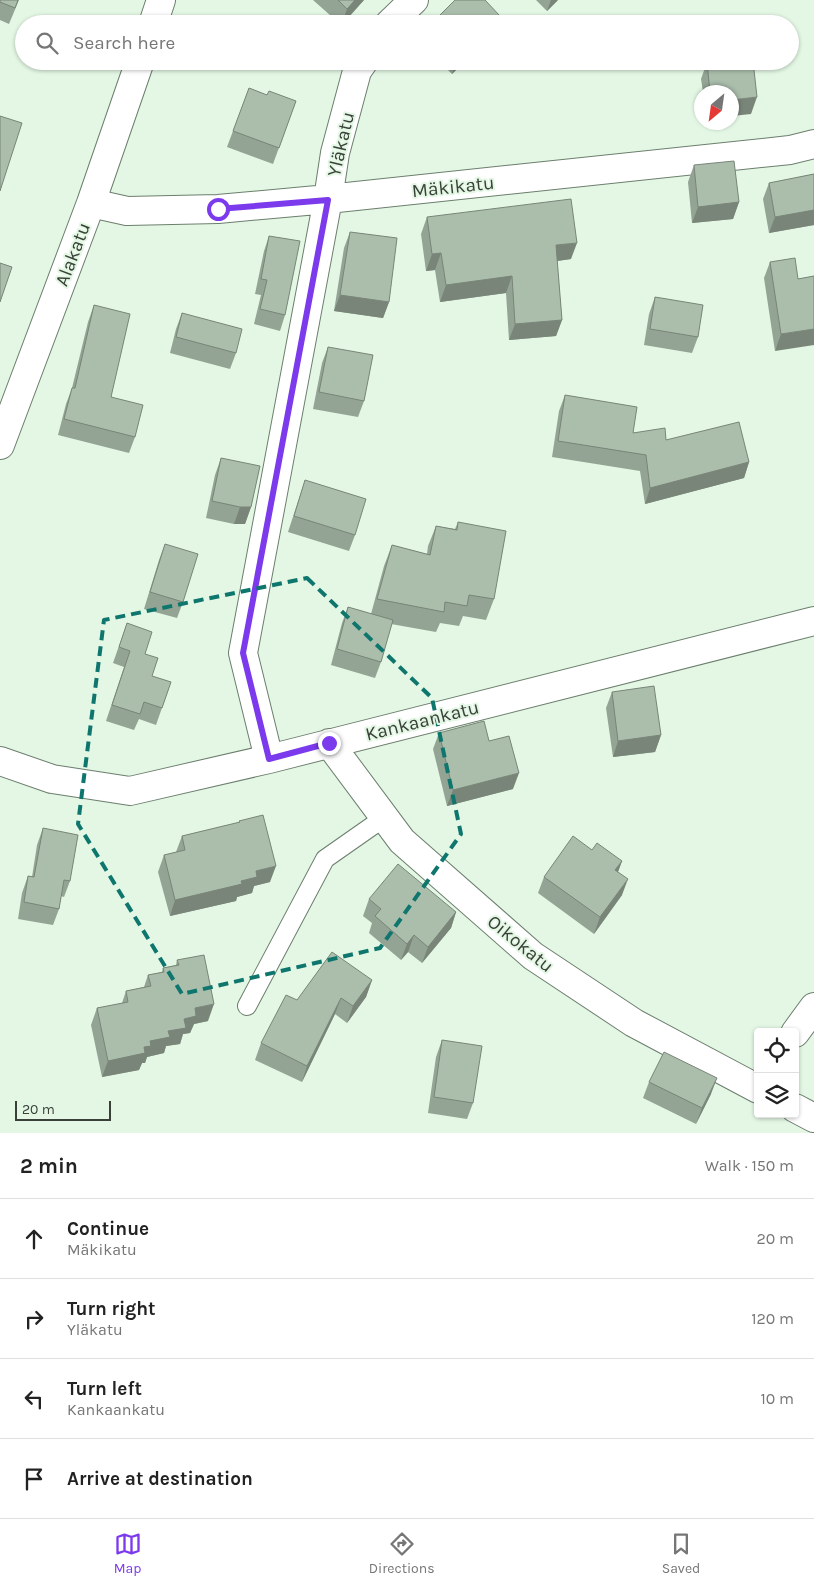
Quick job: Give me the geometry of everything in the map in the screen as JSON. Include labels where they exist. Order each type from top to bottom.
[{"type":"street","points":[[156,15],[161,0]]},
{"type":"street","points":[[398,15],[414,0]]},
{"type":"street","name":"Alakatu","points":[[0,446],[91,203],[137,70]]},
{"type":"street","name":"Yläkatu","points":[[269,759],[243,653],[328,200],[335,153],[358,70]]},
{"type":"street","name":"Mäkikatu","points":[[91,203],[126,211],[218,209],[328,200],[790,150],[814,144]]},
{"type":"street","name":"Kankaankatu","points":[[0,761],[52,779],[130,791],[269,759],[814,621]]},
{"type":"street","name":"Oikokatu","points":[[329,743],[402,841],[533,956],[634,1023],[754,1085]]},
{"type":"street","points":[[799,1028],[814,1007]]},
{"type":"street","points":[[799,1110],[814,1118]]},
{"type":"lane","points":[[247,1006],[325,859],[384,817]]},
{"type":"highlighted area","points":[[307,578],[432,698],[461,834],[380,948],[182,994],[78,824],[104,620]]},
{"type":"building","points":[[0,0],[18,0],[15,8],[0,2]]},
{"type":"building","points":[[338,0],[355,0],[347,9]]},
{"type":"building","points":[[455,0],[485,0],[499,15],[440,15]]},
{"type":"building","points":[[708,70],[754,70],[757,97],[739,99],[739,85],[709,85]]},
{"type":"building","points":[[249,88],[267,95],[269,91],[296,101],[279,148],[233,131]]},
{"type":"building","points":[[0,116],[22,123],[0,191]]},
{"type":"building","points":[[734,161],[739,202],[698,207],[694,165]]},
{"type":"building","points":[[814,174],[814,210],[775,217],[769,183]]},
{"type":"building","points":[[571,199],[577,243],[556,245],[562,320],[515,324],[512,276],[446,285],[441,253],[432,254],[427,217]]},
{"type":"building","points":[[350,232],[397,238],[389,302],[340,295]]},
{"type":"building","points":[[269,236],[300,241],[285,315],[260,309],[267,280],[261,279]]},
{"type":"building","points":[[795,258],[798,279],[814,276],[814,329],[781,334],[770,262]]},
{"type":"building","points":[[0,263],[12,267],[0,302]]},
{"type":"building","points":[[655,297],[703,305],[698,337],[650,329]]},
{"type":"building","points":[[94,305],[130,314],[111,397],[143,405],[135,437],[64,419],[72,388],[75,388]]},
{"type":"building","points":[[182,313],[242,329],[236,353],[176,337]]},
{"type":"building","points":[[328,347],[373,355],[364,401],[319,392]]},
{"type":"building","points":[[565,395],[637,407],[633,433],[665,428],[666,440],[739,422],[749,462],[650,488],[646,455],[558,441]]},
{"type":"building","points":[[221,458],[260,466],[251,507],[240,507],[212,501]]},
{"type":"building","points":[[305,480],[366,499],[355,535],[294,516]]},
{"type":"building","points":[[458,522],[506,531],[494,599],[469,595],[467,606],[445,602],[444,612],[377,599],[392,545],[430,555],[436,526],[457,530]]},
{"type":"building","points":[[165,544],[198,554],[183,602],[150,592]]},
{"type":"building","points":[[348,607],[393,620],[381,662],[337,649]]},
{"type":"building","points":[[127,623],[152,632],[145,654],[158,658],[152,676],[171,682],[162,708],[144,702],[140,714],[112,705],[130,651],[119,647]]},
{"type":"building","points":[[654,686],[661,735],[618,741],[612,692]]},
{"type":"building","points":[[484,721],[489,741],[509,736],[519,773],[453,790],[439,733]]},
{"type":"building","points":[[263,815],[276,866],[256,871],[257,877],[241,881],[242,884],[175,900],[164,855],[185,850],[182,836]]},
{"type":"building","points":[[43,828],[78,835],[70,881],[64,880],[59,909],[24,902],[28,876],[34,877]]},
{"type":"building","points":[[573,836],[592,850],[597,843],[622,861],[615,870],[628,879],[600,917],[544,877]]},
{"type":"building","points":[[398,864],[456,912],[428,947],[414,935],[407,944],[375,916],[381,909],[369,899]]},
{"type":"building","points":[[332,952],[372,980],[353,1006],[341,998],[307,1066],[261,1043],[286,995],[297,1000]]},
{"type":"building","points":[[204,955],[214,1004],[195,1008],[196,1016],[184,1019],[186,1028],[168,1031],[170,1037],[150,1041],[151,1046],[144,1047],[145,1053],[108,1061],[97,1008],[128,1002],[126,991],[151,986],[148,975],[164,972],[163,968],[179,965],[177,960]]},
{"type":"building","points":[[442,1040],[482,1046],[473,1103],[434,1097]]},
{"type":"building","points":[[664,1052],[717,1078],[702,1108],[649,1082]]},
{"type":"route","points":[[218,209],[328,200],[243,653],[269,759],[329,743]]}]
